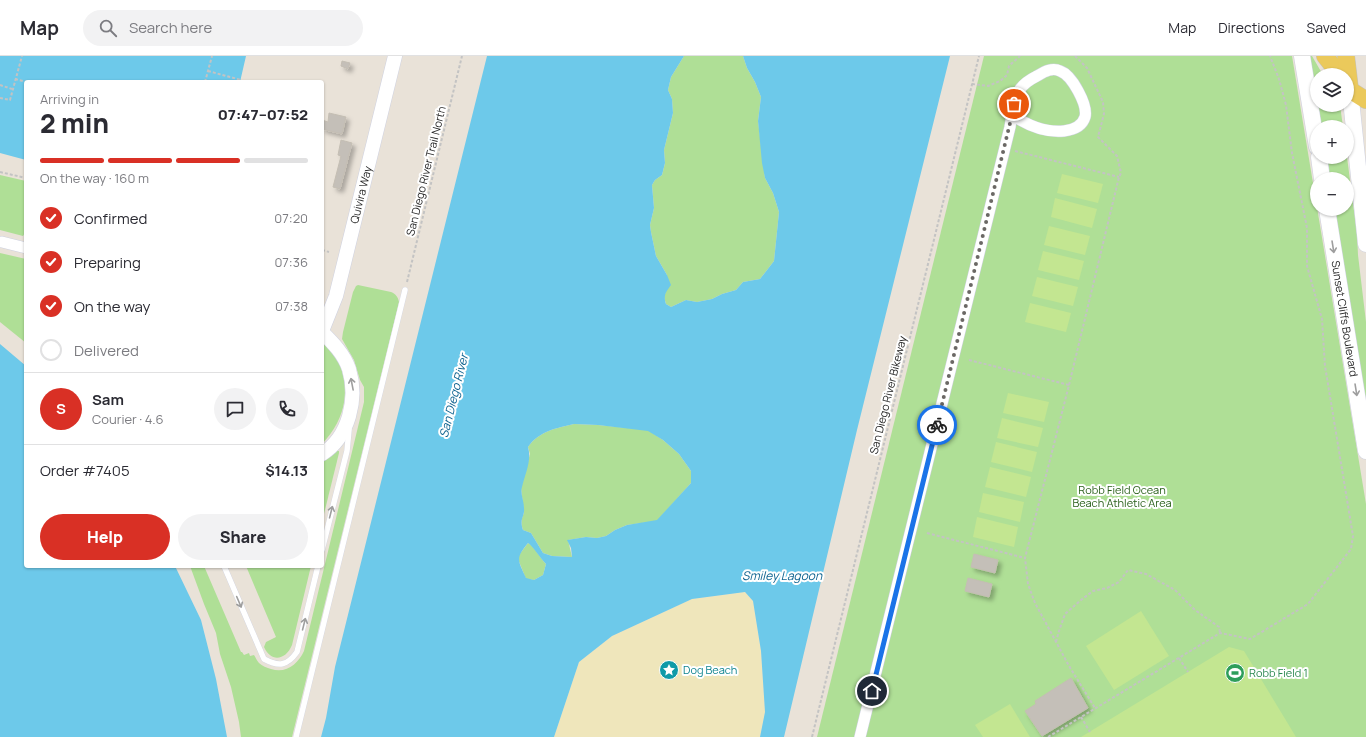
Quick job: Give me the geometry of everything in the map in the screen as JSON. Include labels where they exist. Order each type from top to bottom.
[{"type":"main road","points":[[1302,56],[1313,120]]},
{"type":"main road","points":[[1325,56],[1334,68]]},
{"type":"main road","points":[[1346,56],[1347,68]]},
{"type":"main road","points":[[1354,92],[1366,100]]},
{"type":"main road","points":[[1351,112],[1366,244]]},
{"type":"main road","name":"Sunset Cliffs Boulevard","points":[[1328,216],[1366,451]]},
{"type":"street","name":"Quivira Way","points":[[324,327],[336,296],[395,56]]},
{"type":"street","points":[[860,737],[1014,104],[1019,90],[1030,80],[1050,69],[1060,71],[1067,76],[1074,85],[1084,103],[1085,117],[1081,124],[1074,130],[1057,132],[1027,125],[1012,115]]},
{"type":"street","points":[[1,242],[24,248]]},
{"type":"street","points":[[324,334],[338,348],[349,368],[353,390],[350,413],[342,434],[324,453]]},
{"type":"lane","points":[[296,737],[405,290]]},
{"type":"lane","points":[[324,542],[346,451],[350,413]]},
{"type":"lane","points":[[225,568],[264,659],[273,664],[281,664],[291,661],[297,652],[318,568]]},
{"type":"path","points":[[0,98],[10,100],[22,56]]},
{"type":"path","points":[[206,80],[212,56]]},
{"type":"path","name":"San Diego River Trail North","points":[[405,290],[462,56]]},
{"type":"path","name":"San Diego River Bikeway","points":[[812,737],[979,56]]},
{"type":"path","points":[[972,84],[988,86],[1000,81],[1007,75],[1009,66],[1020,56]]},
{"type":"path","points":[[1075,56],[1087,68],[1103,102],[1104,114],[1098,137],[1118,156],[1121,173],[1025,558],[1028,584],[1035,603],[1069,666],[1095,708]]},
{"type":"path","points":[[1048,737],[1220,633],[1250,639],[1308,604],[1351,548],[1353,536],[1325,366],[1322,319],[1307,266],[1307,228],[1292,153],[1286,105],[1279,79],[1270,56]]},
{"type":"path","points":[[208,71],[241,80]]},
{"type":"path","points":[[15,79],[24,81]]},
{"type":"path","points":[[0,86],[13,89]]},
{"type":"path","points":[[1004,149],[1119,177]]},
{"type":"path","points":[[0,172],[24,178]]},
{"type":"path","points":[[324,251],[329,252]]},
{"type":"path","points":[[969,360],[1069,385]]},
{"type":"path","points":[[927,533],[1025,558]]},
{"type":"path","points":[[1056,643],[1065,614],[1093,592],[1107,588],[1119,582],[1128,570],[1146,574],[1175,590],[1195,610],[1219,627],[1220,633]]},
{"type":"path","points":[[1179,658],[1188,672]]},
{"type":"path","points":[[1080,717],[1090,732]]},
{"type":"green space","points":[[684,56],[743,56],[761,97],[758,121],[765,178],[773,193],[779,212],[774,261],[760,279],[743,282],[736,290],[712,299],[697,302],[686,300],[671,307],[666,304],[664,297],[667,275],[656,256],[651,232],[650,225],[654,208],[652,185],[655,180],[662,175],[665,163],[664,150],[673,113],[672,99],[668,90],[671,77]]},
{"type":"green space","name":"Robb Field Ocean Beach Athletic Area","points":[[984,56],[1292,56],[1311,172],[1310,216],[1318,216],[1366,504],[1366,737],[817,737]]},
{"type":"green space","points":[[1308,56],[1312,56],[1319,68],[1310,69]]},
{"type":"green space","points":[[1317,112],[1341,112],[1342,120],[1318,120]]},
{"type":"green space","points":[[1326,164],[1348,164],[1349,172],[1327,172]]},
{"type":"green space","points":[[1062,174],[1103,184],[1098,203],[1057,193]]},
{"type":"green space","points":[[0,175],[24,181],[24,234],[23,236],[0,230]]},
{"type":"green space","points":[[1055,198],[1097,209],[1092,228],[1051,217]]},
{"type":"green space","points":[[1354,211],[1366,322],[1366,411],[1334,216],[1354,216]]},
{"type":"green space","points":[[1049,226],[1090,236],[1085,255],[1044,245]]},
{"type":"green space","points":[[1043,251],[1084,261],[1079,280],[1038,270]]},
{"type":"green space","points":[[0,253],[24,259],[24,341],[0,322]]},
{"type":"green space","points":[[1037,277],[1078,287],[1073,306],[1032,296]]},
{"type":"green space","points":[[358,285],[391,292],[396,296],[399,302],[292,737],[241,737],[231,687],[220,654],[216,633],[191,568],[205,568],[241,652],[244,655],[249,653],[250,656],[254,655],[258,662],[262,665],[276,670],[286,669],[295,664],[304,651],[364,402],[364,387],[360,380],[354,360],[342,339],[353,292]]},
{"type":"green space","points":[[1030,303],[1071,313],[1066,332],[1025,322]]},
{"type":"green space","points":[[324,343],[335,354],[344,378],[345,390],[342,413],[324,442]]},
{"type":"green space","points":[[1008,393],[1049,402],[1044,422],[1003,413]]},
{"type":"green space","points":[[1002,418],[1043,428],[1038,447],[997,438]]},
{"type":"green space","points":[[574,424],[648,430],[663,440],[679,454],[691,471],[691,483],[657,521],[627,525],[606,536],[597,538],[586,537],[568,540],[572,557],[552,556],[543,553],[531,533],[523,530],[522,517],[524,513],[521,488],[530,454],[528,447],[532,442],[537,437],[549,431]]},
{"type":"green space","points":[[996,442],[1037,452],[1032,472],[991,462]]},
{"type":"green space","points":[[336,451],[339,451],[324,514],[324,460]]},
{"type":"green space","points":[[990,467],[1031,477],[1026,497],[985,487]]},
{"type":"green space","points":[[983,493],[1024,502],[1020,522],[979,512]]},
{"type":"green space","points":[[977,517],[1018,527],[1014,547],[973,537]]},
{"type":"green space","points":[[528,543],[546,564],[543,575],[534,580],[526,579],[518,559],[519,555]]},
{"type":"green space","points":[[247,568],[311,568],[292,645],[286,654],[278,658],[270,656],[264,647],[266,642],[276,637]]},
{"type":"green space","points":[[1141,611],[1169,656],[1114,690],[1086,646]]},
{"type":"green space","points":[[1229,647],[1244,651],[1296,737],[1081,737]]},
{"type":"green space","points":[[1010,704],[1030,737],[983,737],[975,725]]},
{"type":"sand","name":"Dog Beach","points":[[745,592],[753,601],[761,651],[765,712],[760,737],[554,737],[579,662],[612,636],[692,599]]},
{"type":"water","points":[[0,56],[246,56],[240,80],[24,80],[24,159],[0,153]]},
{"type":"water","points":[[487,56],[684,56],[671,77],[668,90],[672,99],[673,113],[664,150],[665,163],[662,175],[655,180],[652,185],[654,208],[650,225],[651,232],[656,256],[671,285],[666,292],[665,298],[666,304],[671,307],[686,300],[697,302],[712,299],[736,290],[743,282],[760,279],[774,261],[779,212],[773,193],[765,178],[762,163],[758,121],[761,97],[743,56],[950,56],[857,430],[784,737],[760,737],[765,712],[761,651],[753,601],[745,592],[692,599],[612,636],[579,662],[554,737],[321,737],[335,667]],"holes":[[[574,424],[598,425],[648,431],[663,440],[679,454],[691,471],[691,483],[657,520],[627,525],[606,536],[567,540],[571,548],[572,557],[552,556],[543,553],[531,533],[523,530],[522,526],[524,511],[522,489],[529,462],[528,447],[537,437],[549,431]],[[528,543],[546,564],[543,575],[534,580],[526,578],[519,560],[521,553]]]},
{"type":"water","points":[[0,344],[24,364],[24,568],[176,568],[201,620],[216,679],[227,737],[0,737]]},
{"type":"building","points":[[342,61],[350,63],[348,69],[341,66]]},
{"type":"building","points":[[329,113],[346,117],[342,134],[324,130],[324,121],[328,122]]},
{"type":"building","points":[[341,140],[352,143],[340,189],[333,187],[341,156],[338,155]]},
{"type":"building","points":[[974,554],[998,560],[995,573],[971,567]]},
{"type":"building","points":[[968,578],[992,584],[989,597],[965,591]]},
{"type":"building","points":[[1071,678],[1088,708],[1042,736],[1025,711],[1036,704],[1035,701]]},
{"type":"way so far","points":[[937,425],[1014,104]]},
{"type":"place","name":"Dog Beach","points":[[669,670]]},
{"type":"place","name":"Robb Field 1","points":[[1235,673]]},
{"type":"route","points":[[872,691],[937,425]]},
{"type":"water label","name":"San Diego River","points":[[454,396]]},
{"type":"water label","name":"Smiley Lagoon","points":[[782,576]]}]
